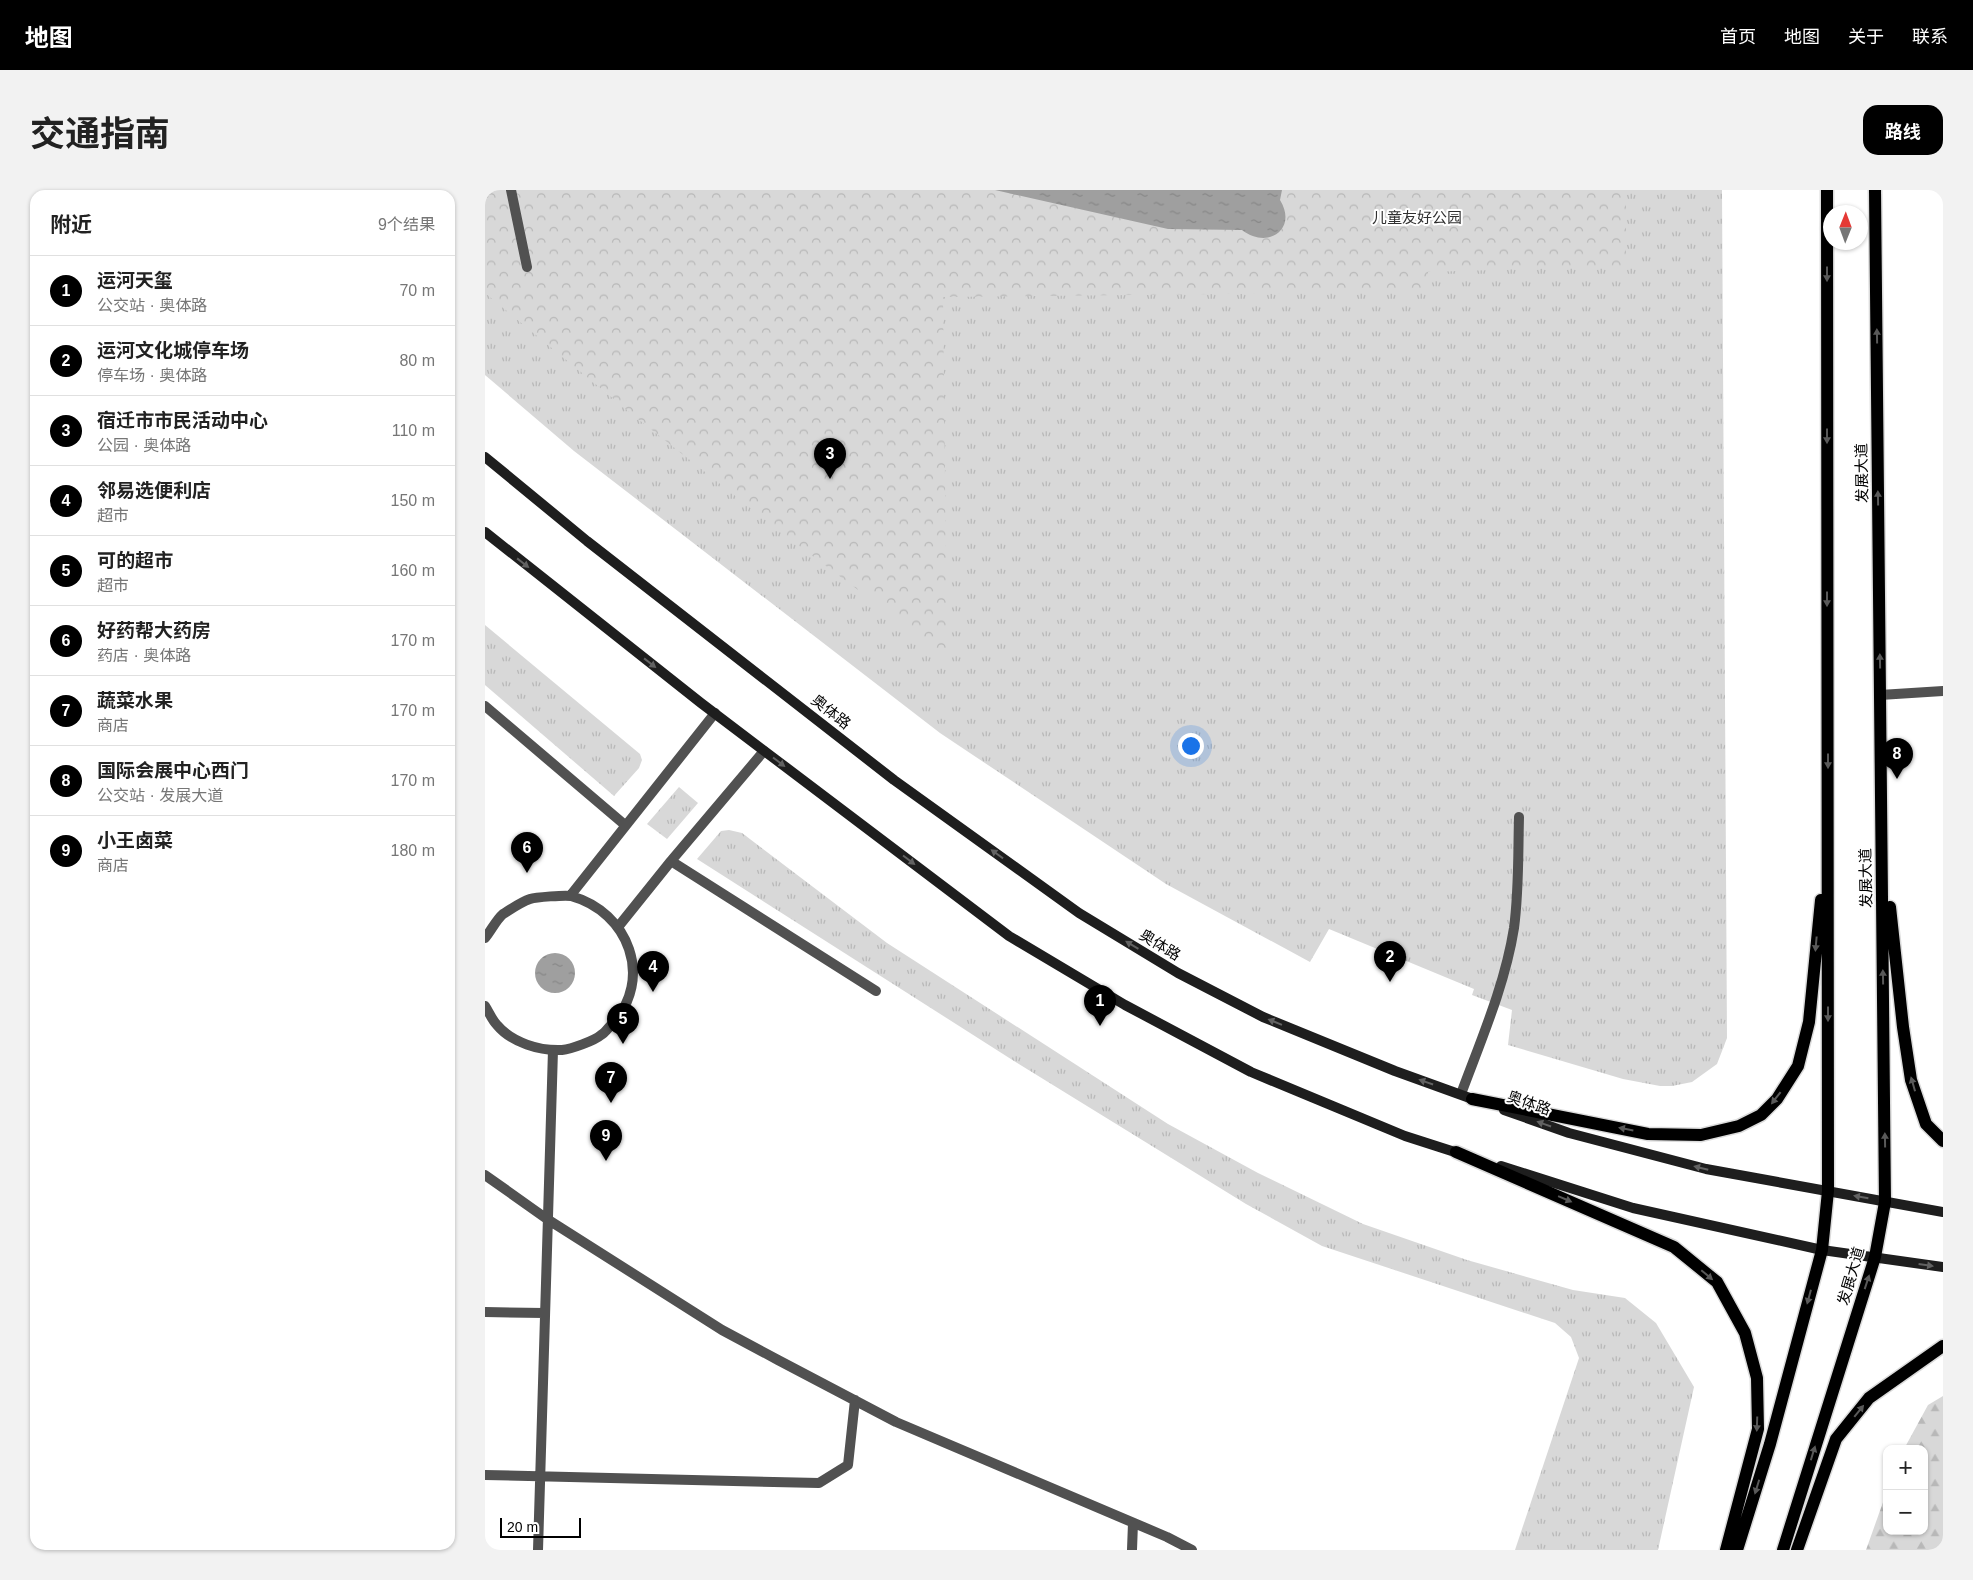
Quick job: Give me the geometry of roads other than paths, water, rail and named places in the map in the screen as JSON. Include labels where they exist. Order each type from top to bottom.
[{"type":"main road","points":[[1737,1550],[1770,1444],[1822,1250],[1828,1191],[1827,190]]},
{"type":"main road","name":"发展大道","points":[[1783,1550],[1875,1257],[1885,1202],[1875,190]]},
{"type":"main road","name":"奥体路","points":[[485,457],[587,541],[894,780],[1079,913],[1178,973],[1263,1017],[1395,1072],[1569,1133],[1697,1167],[1943,1212]]},
{"type":"main road","points":[[485,532],[764,751],[1009,936],[1125,1005],[1251,1072],[1405,1136],[1633,1208],[1822,1250],[1943,1267]]},
{"type":"main road","points":[[1466,1096],[1649,1134],[1701,1135],[1739,1126],[1761,1115],[1777,1099],[1798,1066],[1809,1022],[1828,825]]},
{"type":"main road","points":[[1882,832],[1903,1027],[1911,1080],[1926,1124],[1943,1141]]},
{"type":"main road","points":[[1456,1152],[1674,1247],[1717,1282],[1745,1333],[1757,1378],[1758,1429],[1726,1550]]},
{"type":"main road","points":[[1797,1550],[1836,1438],[1869,1398],[1943,1346]]},
{"type":"lane","points":[[511,190],[527,267]]},
{"type":"lane","points":[[1880,695],[1943,691]]},
{"type":"lane","points":[[485,706],[625,825]]},
{"type":"lane","points":[[570,896],[715,713]]},
{"type":"lane","points":[[619,927],[671,861],[764,751]]},
{"type":"lane","points":[[1466,1096],[1510,945],[1516,907],[1519,817]]},
{"type":"lane","points":[[671,861],[876,991]]},
{"type":"lane","points":[[485,938],[502,915],[531,898],[570,896],[604,912],[619,927],[633,961],[632,988],[621,1014],[601,1036],[568,1049],[536,1048],[511,1037],[497,1026],[485,1006]]},
{"type":"lane","points":[[538,1550],[553,1050]]},
{"type":"lane","points":[[485,1175],[547,1219],[722,1330],[896,1422],[1192,1550]]},
{"type":"lane","points":[[485,1312],[544,1314]]},
{"type":"lane","points":[[485,1476],[819,1484],[848,1465],[855,1400]]},
{"type":"lane","points":[[1132,1550],[1133,1523]]},
{"type":"water","points":[[995,190],[1282,190],[1280,200],[1285,210],[1285,220],[1283,228],[1277,233],[1270,237],[1261,238],[1252,236],[1242,230],[1168,229]]},
{"type":"water","points":[[555,953],[569,959],[575,973],[569,987],[555,993],[541,987],[535,973],[541,959]]},
{"type":"place","name":"宿迁市市民活动中心","points":[[830,479]]},
{"type":"place","name":"国际会展中心西门","points":[[1897,779]]},
{"type":"place","name":"好药帮大药房","points":[[527,873]]},
{"type":"place","name":"运河文化城停车场","points":[[1390,982]]},
{"type":"place","name":"邻易选便利店","points":[[653,992]]},
{"type":"place","name":"运河天玺","points":[[1100,1026]]},
{"type":"place","name":"可的超市","points":[[623,1044]]},
{"type":"place","name":"蔬菜水果","points":[[611,1103]]},
{"type":"place","name":"小王卤菜","points":[[606,1161]]},
{"type":"park label","name":"儿童友好公园","points":[[1417,218]]}]
